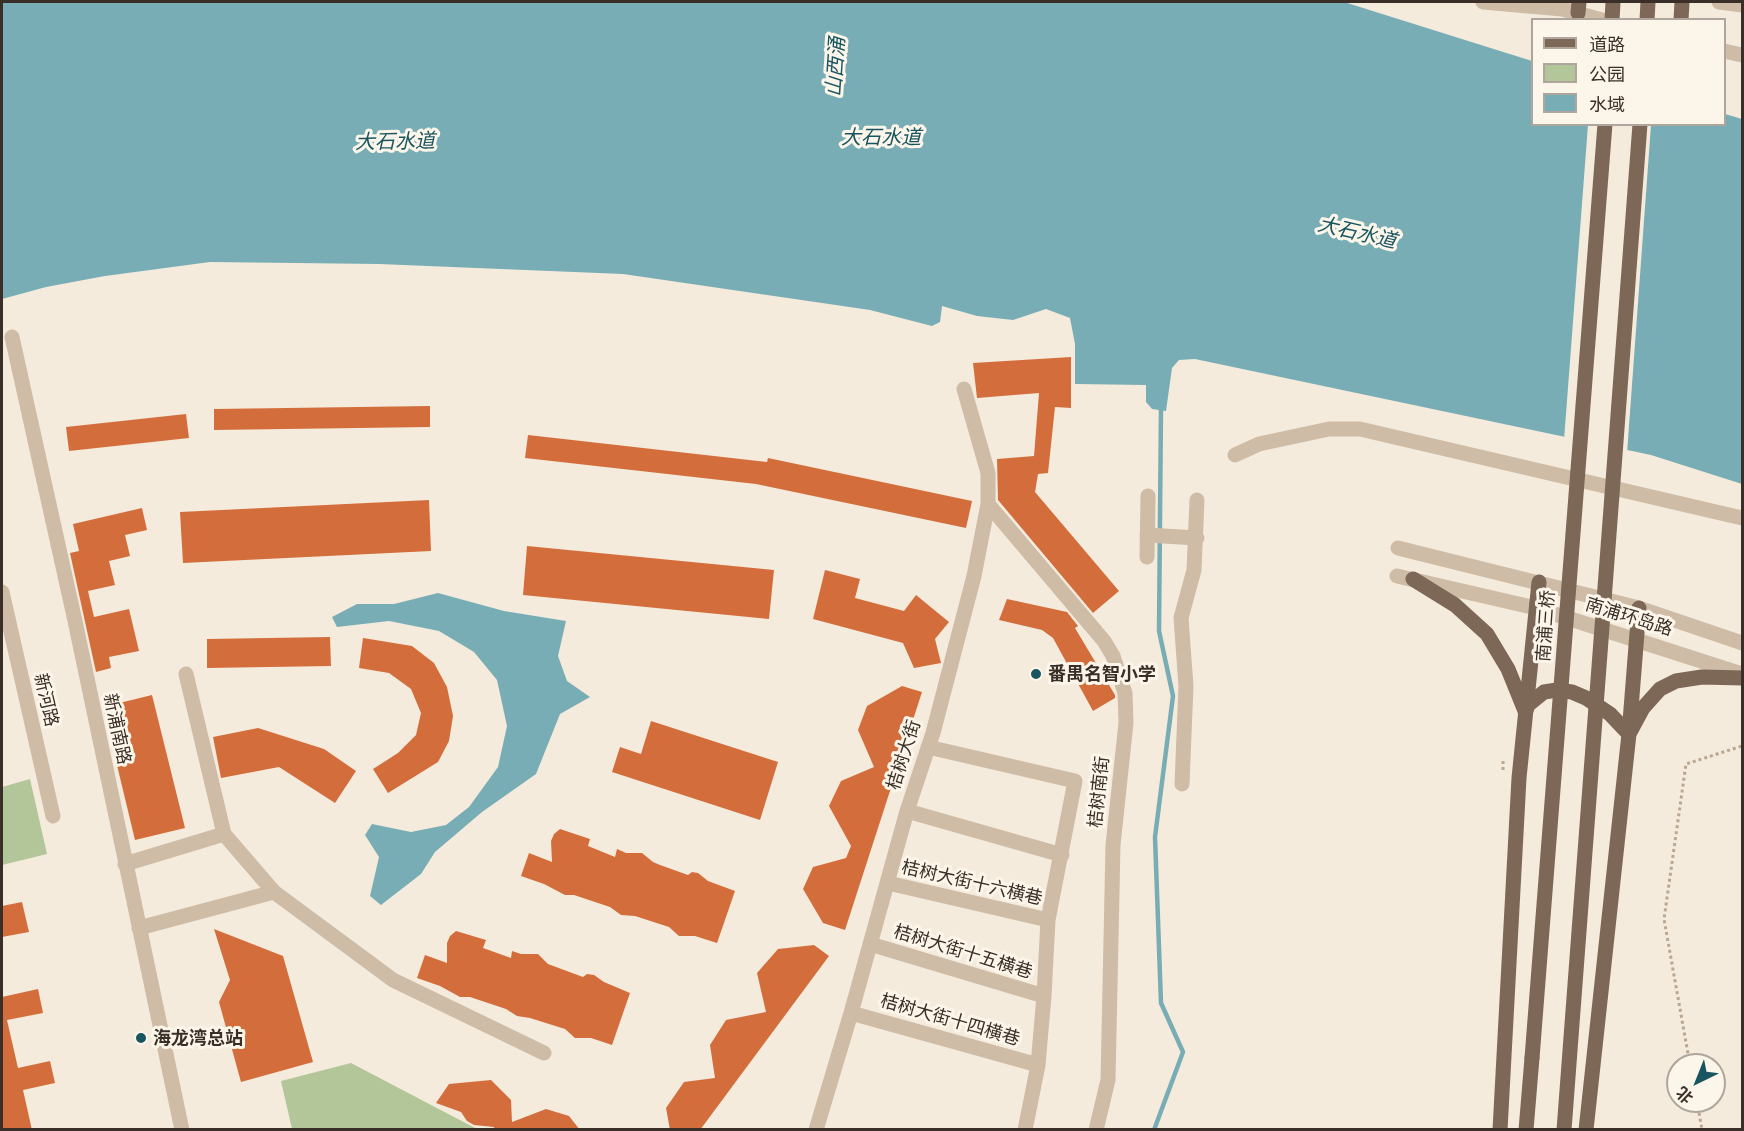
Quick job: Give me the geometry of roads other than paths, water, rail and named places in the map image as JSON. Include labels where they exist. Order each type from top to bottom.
[{"type":"main road","points":[[1612,18],[1613,2]]},
{"type":"main road","points":[[1647,18],[1648,2]]},
{"type":"main road","points":[[1681,18],[1682,2]]},
{"type":"main road","name":"南浦三桥","points":[[1526,1130],[1596,264],[1605,126]]},
{"type":"main road","points":[[1564,1130],[1640,126]]},
{"type":"main road","points":[[1413,579],[1455,605],[1487,634],[1508,669],[1526,714]]},
{"type":"main road","points":[[1500,1130],[1519,778],[1539,582]]},
{"type":"main road","points":[[1586,1130],[1629,734],[1639,608]]},
{"type":"main road","points":[[1629,734],[1643,708],[1660,689],[1676,681],[1702,677],[1743,676]]},
{"type":"main road","points":[[1526,714],[1528,705],[1544,692],[1557,690],[1572,692],[1586,698],[1610,714],[1629,734]]},
{"type":"street","points":[[1483,2],[1562,9],[1578,7],[1598,18]]},
{"type":"street","points":[[1719,2],[1743,5]]},
{"type":"street","points":[[1726,51],[1743,55]]},
{"type":"street","name":"新浦南路","points":[[12,337],[75,621],[182,1130]]},
{"type":"street","name":"桔树大街","points":[[816,1130],[907,811],[928,747],[974,576],[988,504],[988,473],[964,389]]},
{"type":"street","points":[[1235,455],[1271,441],[1329,429],[1360,429],[1743,518]]},
{"type":"street","points":[[1147,557],[1148,496]]},
{"type":"street","points":[[1182,783],[1186,686],[1181,618],[1194,570],[1197,500]]},
{"type":"street","name":"桔树南街","points":[[988,504],[1104,641],[1113,656],[1125,693],[1126,723],[1113,844],[1108,1080],[1096,1130]]},
{"type":"street","points":[[1147,535],[1197,538]]},
{"type":"street","name":"南浦环岛路","points":[[1398,548],[1639,608],[1743,643]]},
{"type":"street","name":"南浦环岛路","points":[[1397,576],[1536,608],[1743,676]]},
{"type":"street","name":"新河路","points":[[2,592],[53,816]]},
{"type":"street","points":[[186,674],[224,834],[274,892],[393,980],[544,1053]]},
{"type":"street","points":[[928,747],[1075,781],[1048,920],[1038,1065],[1025,1130]]},
{"type":"street","points":[[907,811],[1062,855]]},
{"type":"street","points":[[125,864],[224,834]]},
{"type":"street","name":"桔树大街十六横巷","points":[[888,883],[1048,920]]},
{"type":"street","points":[[140,927],[274,892]]},
{"type":"street","name":"桔树大街十五横巷","points":[[870,944],[1044,996]]},
{"type":"street","name":"桔树大街十四横巷","points":[[851,1013],[1038,1065]]},
{"type":"water","points":[[2,2],[1344,2],[1531,61],[1531,126],[1726,126],[1726,114],[1742,119],[1742,484],[1651,455],[1195,359],[1179,360],[1172,368],[1166,411],[1152,409],[1146,402],[1146,385],[1075,384],[1075,344],[1070,318],[1046,309],[1013,320],[977,316],[942,306],[940,322],[932,326],[870,310],[623,274],[379,264],[210,262],[105,276],[46,287],[2,299]]},
{"type":"water","points":[[438,593],[504,611],[566,621],[558,656],[567,681],[590,697],[560,714],[536,774],[482,812],[435,852],[421,874],[381,905],[370,896],[379,857],[365,835],[372,824],[411,832],[446,825],[469,807],[498,767],[507,726],[497,680],[474,652],[439,631],[389,621],[337,627],[332,617],[357,604],[394,604]]},
{"type":"waterway","points":[[1154,1130],[1183,1052],[1161,1003],[1155,837],[1173,696],[1159,631],[1161,407]]},
{"type":"place","name":"番禺名智小学","points":[[1036,674]]},
{"type":"place","name":"海龙湾总站","points":[[141,1038]]},
{"type":"water label","name":"山西涌","points":[[836,67]]},
{"type":"water label","name":"大石水道","points":[[881,138]]},
{"type":"water label","name":"大石水道","points":[[395,142]]},
{"type":"water label","name":"大石水道","points":[[1357,233]]}]
